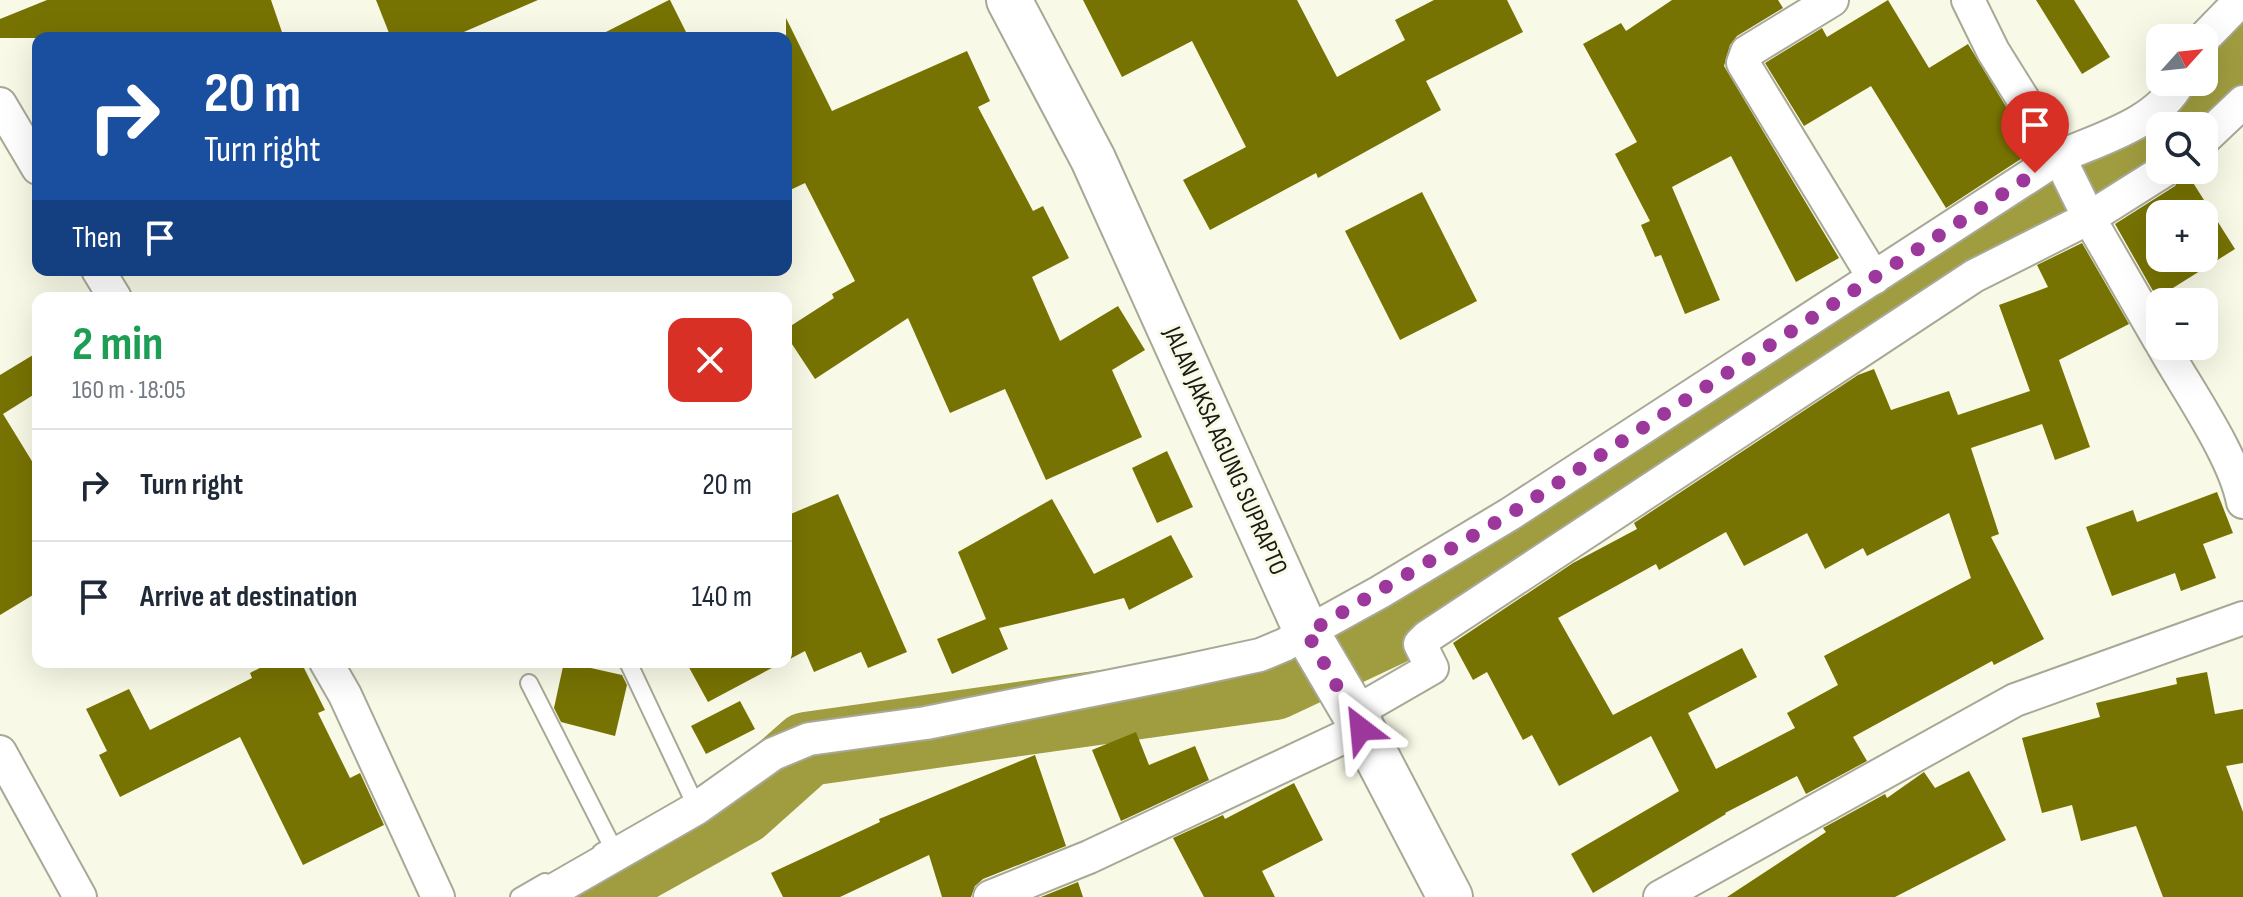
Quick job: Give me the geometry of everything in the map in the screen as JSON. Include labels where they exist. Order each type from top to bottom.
[{"type":"main road","name":"JALAN JAKSA AGUNG SUPRAPTO","points":[[1009,0],[1093,159],[1309,637],[1450,897]]},
{"type":"street","points":[[1832,0],[1747,52],[1743,63],[1874,278]]},
{"type":"street","points":[[1968,0],[1993,51],[2061,162],[2146,318]]},
{"type":"street","points":[[2218,24],[2241,0]]},
{"type":"street","points":[[542,897],[697,808],[773,754],[809,739],[926,723],[1177,673],[1260,655],[1309,637],[1510,514],[1874,278],[2061,162],[2150,115],[2172,96]]},
{"type":"street","points":[[2218,126],[2243,102]]},
{"type":"street","points":[[0,104],[32,158]]},
{"type":"street","points":[[990,897],[1089,857],[1355,717],[1432,668],[1420,644],[1427,637],[1974,276],[2146,181]]},
{"type":"street","points":[[2170,360],[2225,454],[2243,499]]},
{"type":"street","points":[[1660,897],[2015,700],[2243,618]]},
{"type":"street","points":[[329,668],[345,695],[438,897]]},
{"type":"street","points":[[0,752],[80,897]]},
{"type":"lane","points":[[631,668],[697,808]]},
{"type":"lane","points":[[519,897],[612,846],[529,683]]},
{"type":"building","points":[[47,0],[271,0],[282,32],[32,32],[32,38],[0,38],[0,19]]},
{"type":"building","points":[[376,0],[538,0],[464,32],[389,32]]},
{"type":"building","points":[[669,0],[686,32],[606,32]]},
{"type":"building","points":[[1083,0],[1297,0],[1337,77],[1405,40],[1395,20],[1434,0],[1507,0],[1523,32],[1426,81],[1441,110],[1318,178],[1316,173],[1210,230],[1183,180],[1246,147],[1192,41],[1122,77]]},
{"type":"building","points":[[1672,0],[1778,0],[1783,8],[1737,36],[1730,45],[1724,66],[1839,258],[1796,282],[1731,156],[1672,187],[1720,300],[1685,314],[1661,255],[1655,257],[1641,225],[1650,221],[1615,154],[1637,142],[1583,44],[1621,23],[1626,31]]},
{"type":"building","points":[[1888,0],[1929,68],[1968,44],[2033,151],[1946,208],[1871,86],[1804,126],[1765,63],[1822,28],[1827,37]]},
{"type":"building","points":[[2036,0],[2074,0],[2110,57],[2082,74]]},
{"type":"building","points":[[786,18],[832,111],[967,51],[990,101],[978,107],[1033,211],[1043,206],[1069,258],[1032,277],[1060,341],[1118,306],[1145,350],[1112,370],[1142,437],[1046,480],[1005,389],[950,413],[908,318],[815,379],[792,344],[792,325],[834,298],[832,294],[855,281],[805,183],[792,189],[792,32],[786,32]]},
{"type":"building","points":[[2176,184],[2194,184],[2204,200],[2153,200]]},
{"type":"building","points":[[1422,192],[1477,301],[1400,340],[1345,231]]},
{"type":"building","points":[[2146,204],[2146,272],[2198,272],[2173,288],[2151,288],[2115,224]]},
{"type":"building","points":[[2218,222],[2235,249],[2218,260]]},
{"type":"building","points":[[2082,243],[2129,324],[2059,360],[2090,447],[2055,460],[2042,424],[1971,448],[1999,534],[1991,537],[2044,639],[1994,665],[1992,661],[1853,737],[1867,761],[1806,794],[1797,776],[1725,813],[1593,893],[1571,854],[1679,791],[1651,736],[1559,786],[1532,735],[1523,740],[1487,672],[1473,680],[1453,643],[1573,563],[1637,529],[1634,523],[1858,375],[1874,369],[1891,410],[1949,391],[1958,415],[2030,391],[1999,305],[2048,287],[2037,265]],"holes":[[[1949,513],[1971,578],[1824,656],[1838,685],[1787,713],[1795,728],[1716,769],[1688,713],[1757,677],[1742,648],[1613,715],[1558,618],[1656,564],[1659,570],[1726,532],[1744,566],[1807,533],[1825,569],[1863,548],[1867,556]]]},
{"type":"building","points":[[32,356],[32,396],[3,414],[32,461],[32,596],[0,615],[0,375]]},
{"type":"building","points":[[1167,451],[1193,507],[1157,523],[1132,468]]},
{"type":"building","points":[[2217,492],[2233,533],[2203,544],[2216,578],[2181,591],[2175,573],[2112,596],[2086,527],[2133,510],[2137,522]]},
{"type":"building","points":[[838,494],[907,652],[868,668],[861,652],[814,672],[805,651],[792,658],[792,513]]},
{"type":"building","points":[[1052,499],[1094,574],[1171,535],[1193,577],[1129,610],[1124,598],[999,628],[1008,649],[952,674],[937,639],[986,619],[958,552]]},
{"type":"building","points":[[260,668],[304,668],[325,710],[318,713],[350,778],[360,773],[384,825],[303,865],[240,737],[120,797],[99,755],[107,751],[86,709],[129,689],[150,730],[252,678],[250,673]]},
{"type":"building","points":[[563,668],[591,668],[622,675],[627,685],[615,736],[561,722],[554,708]]},
{"type":"building","points":[[689,668],[772,668],[708,702]]},
{"type":"building","points":[[2207,672],[2215,714],[2243,709],[2243,763],[2226,766],[2243,812],[2243,897],[2163,897],[2136,826],[2081,841],[2072,805],[2042,813],[2022,738],[2100,717],[2096,703],[2177,684],[2176,678]]},
{"type":"building","points":[[740,701],[755,729],[706,754],[691,726]]},
{"type":"building","points":[[1136,732],[1149,765],[1195,746],[1209,780],[1121,821],[1092,750]]},
{"type":"building","points":[[1035,755],[1066,846],[983,879],[975,886],[971,897],[942,897],[929,855],[840,897],[783,897],[771,873],[880,822],[879,819]]},
{"type":"building","points":[[1969,771],[2006,840],[1895,897],[1727,897],[1826,832],[1823,828],[1885,794],[1887,798],[1924,772],[1935,788]]},
{"type":"building","points":[[1294,783],[1323,840],[1262,871],[1275,897],[1204,897],[1173,838],[1223,815],[1225,819]]},
{"type":"building","points":[[1078,882],[1083,897],[1041,897]]},
{"type":"waterway","points":[[2192,112],[2243,61]]},
{"type":"waterway","points":[[581,897],[741,808],[807,749],[1274,683],[1389,629],[1721,408],[1851,316],[2024,215],[2146,151]]},
{"type":"route","points":[[1361,729],[1307,633],[1510,514],[2035,173]]}]
